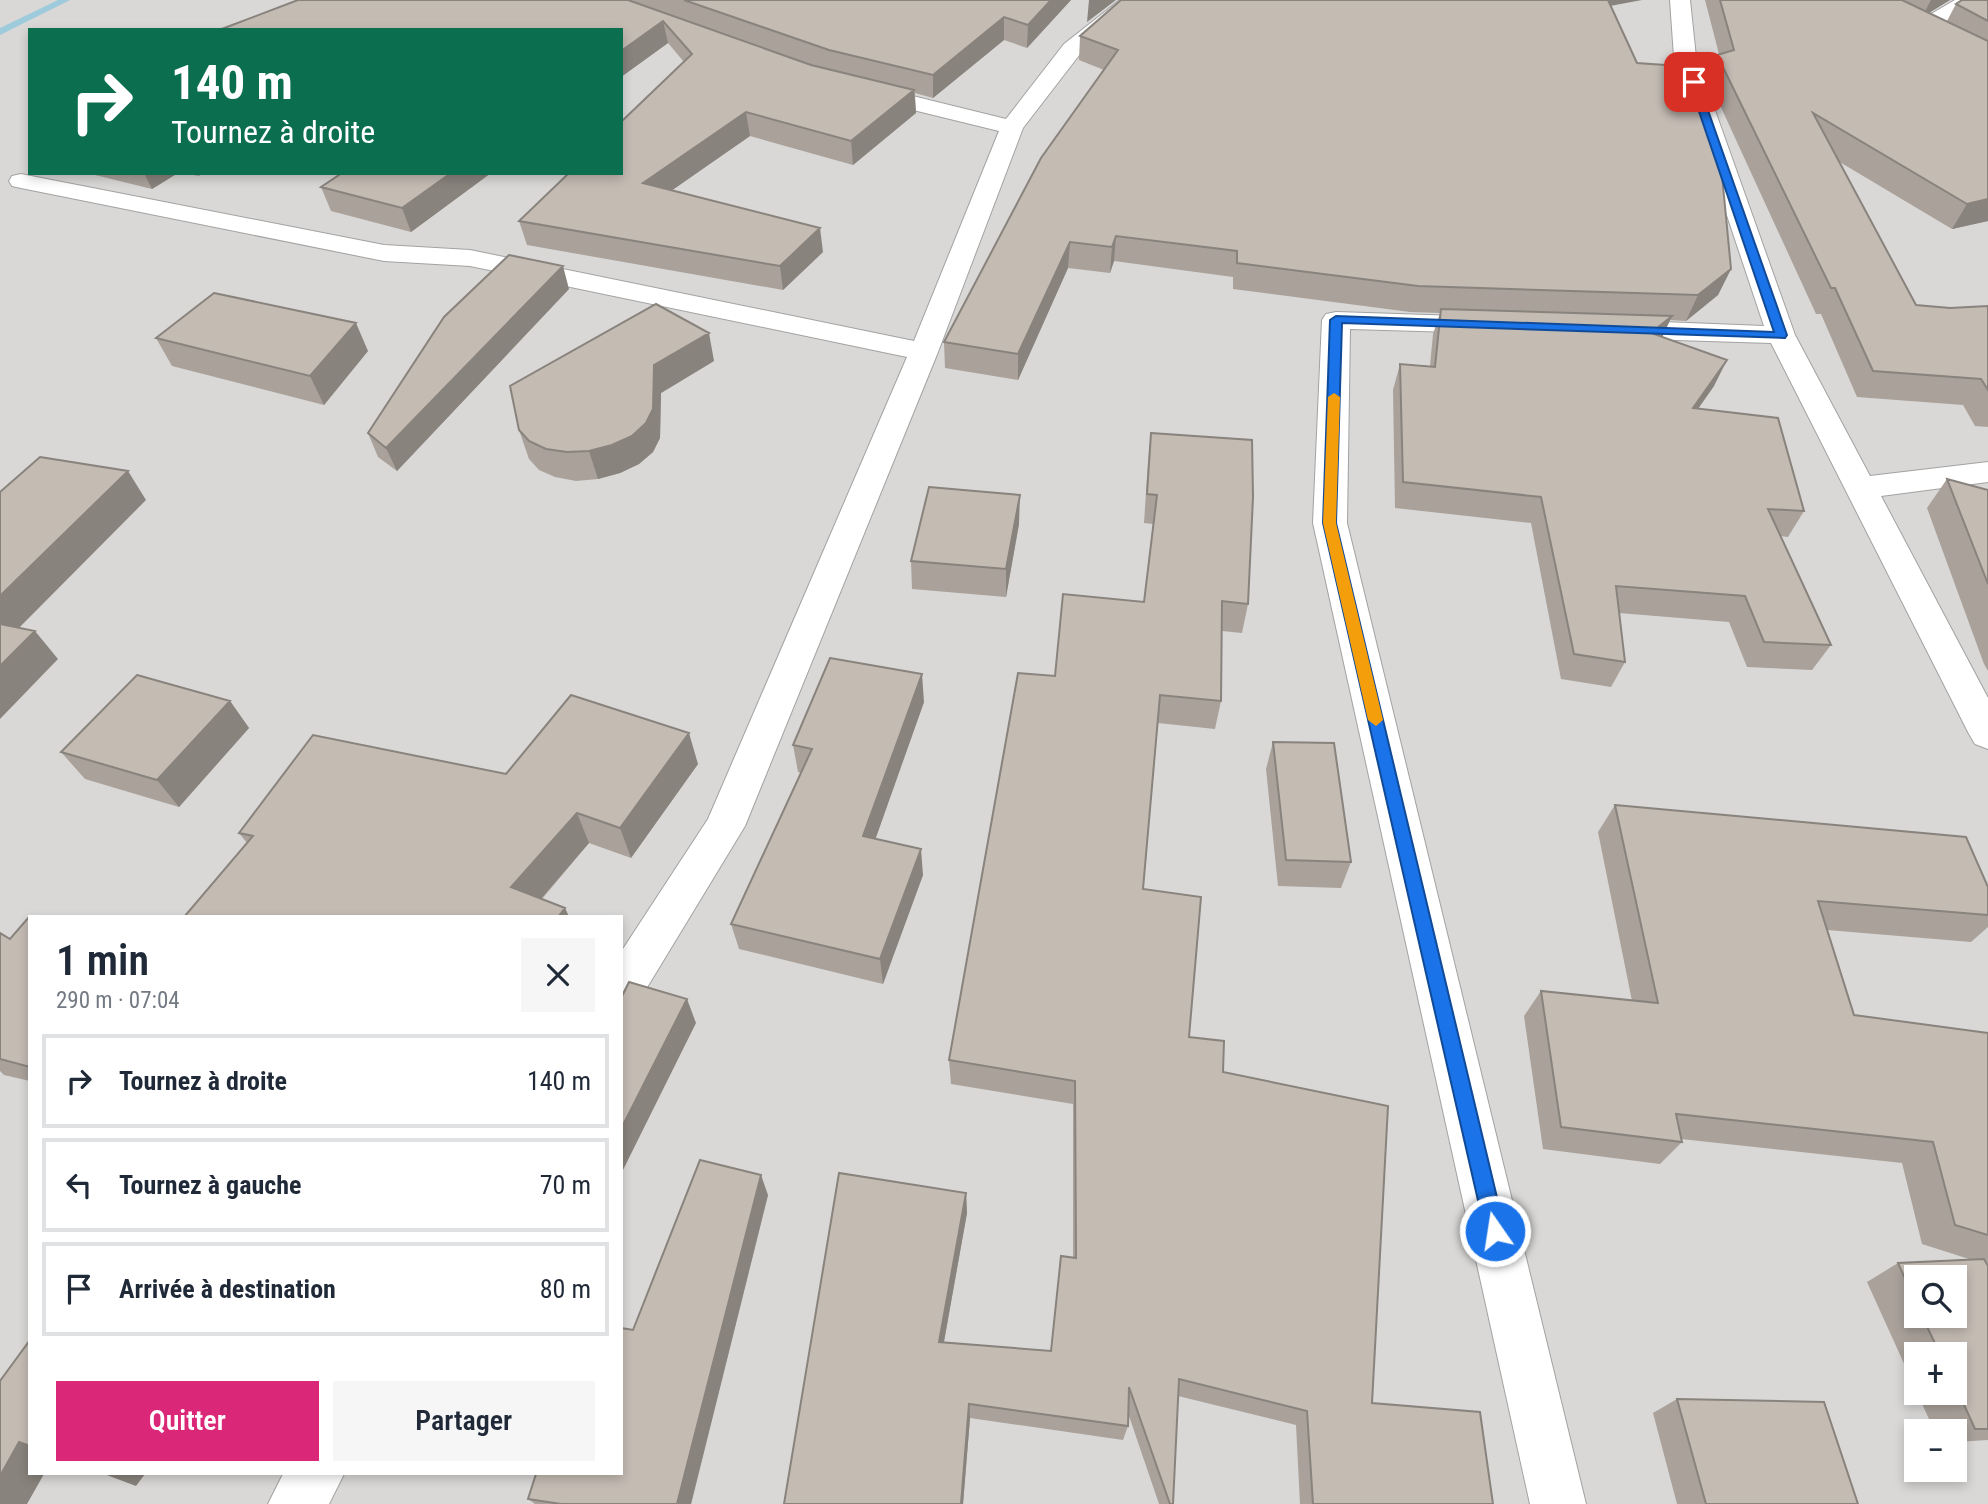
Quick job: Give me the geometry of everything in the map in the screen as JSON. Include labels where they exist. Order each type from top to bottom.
[{"type":"street","points":[[623,987],[725,825],[924,352],[1012,127],[1072,48],[1133,0]]},
{"type":"street","points":[[1680,0],[1685,57],[1781,335],[1988,734]]},
{"type":"street","points":[[1922,29],[1969,0]]},
{"type":"street","points":[[1899,17],[1944,40]]},
{"type":"street","points":[[849,87],[1012,127]]},
{"type":"street","points":[[21,181],[384,253],[470,258],[924,352]]},
{"type":"street","points":[[1517,326],[1336,320],[1330,523],[1558,1504]]},
{"type":"street","points":[[1573,328],[1781,335]]},
{"type":"street","points":[[1860,488],[1988,472]]},
{"type":"street","points":[[296,1504],[315,1475]]},
{"type":"shaded area","points":[[0,0],[1988,0],[1988,1504],[0,1504]]},
{"type":"building","points":[[298,0],[628,0],[811,65],[914,90],[851,141],[746,112],[643,183],[820,228],[780,266],[519,221],[567,175],[623,175],[623,120],[692,54],[663,21],[623,50],[623,28],[224,28]]},
{"type":"building","points":[[684,0],[1051,0],[1028,25],[1004,17],[933,75],[829,50]]},
{"type":"building","points":[[1121,0],[1608,0],[1637,63],[1680,66],[1691,63],[1719,144],[1731,269],[1698,295],[1418,286],[1237,263],[1237,251],[1116,236],[1112,247],[1070,242],[1018,354],[944,342],[1041,158],[1118,50],[1080,36]]},
{"type":"building","points":[[1720,0],[1902,0],[1988,41],[1988,199],[1967,204],[1813,113],[1916,305],[1950,308],[1988,306],[1988,390],[1981,379],[1873,371],[1835,288],[1831,288],[1717,55],[1734,50]]},
{"type":"building","points":[[1962,0],[1988,0],[1988,21],[1956,4]]},
{"type":"building","points":[[339,175],[448,175],[402,208],[321,187]]},
{"type":"building","points":[[509,255],[563,266],[386,448],[368,433],[444,317]]},
{"type":"building","points":[[214,293],[356,323],[310,376],[156,338]]},
{"type":"building","points":[[656,304],[709,333],[654,365],[653,409],[646,423],[632,436],[589,451],[546,449],[529,441],[519,430],[510,386]]},
{"type":"building","points":[[1441,309],[1672,316],[1651,333],[1727,360],[1693,408],[1778,418],[1804,511],[1768,509],[1831,645],[1764,642],[1745,596],[1616,586],[1625,662],[1574,654],[1541,497],[1403,482],[1400,364],[1435,367]]},
{"type":"building","points":[[1151,433],[1252,440],[1253,497],[1248,604],[1222,601],[1221,701],[1160,695],[1143,889],[1201,897],[1189,1037],[1224,1041],[1223,1072],[1388,1106],[1372,1403],[1480,1412],[1493,1504],[1313,1504],[1307,1411],[1179,1379],[1173,1504],[1170,1504],[1129,1387],[1128,1426],[969,1404],[961,1504],[784,1504],[839,1173],[966,1193],[939,1342],[1051,1351],[1061,1256],[1076,1258],[1075,1081],[949,1060],[1018,673],[1055,676],[1063,594],[1144,602],[1157,495],[1147,494]]},
{"type":"building","points":[[40,457],[128,471],[0,596],[0,492]]},
{"type":"building","points":[[1947,479],[1988,490],[1988,584]]},
{"type":"building","points":[[929,487],[1020,495],[1006,569],[911,561]]},
{"type":"building","points":[[0,624],[35,631],[0,666]]},
{"type":"building","points":[[830,658],[922,674],[863,836],[921,849],[880,959],[731,924],[812,749],[793,745]]},
{"type":"building","points":[[137,675],[230,701],[157,780],[61,752]]},
{"type":"building","points":[[571,695],[689,733],[620,828],[577,813],[511,887],[565,908],[560,915],[186,915],[253,836],[239,833],[313,735],[506,774]]},
{"type":"building","points":[[1273,742],[1334,743],[1351,862],[1286,860]]},
{"type":"building","points":[[1615,805],[1966,837],[1988,887],[1988,915],[1818,901],[1854,1015],[1988,1033],[1988,1235],[1955,1225],[1933,1142],[1676,1114],[1682,1142],[1561,1127],[1541,991],[1658,1003]]},
{"type":"building","points":[[28,918],[28,1066],[0,1059],[0,933],[10,939]]},
{"type":"building","points":[[629,982],[687,999],[623,1125],[623,994]]},
{"type":"building","points":[[700,1160],[761,1175],[677,1504],[561,1504],[528,1499],[536,1475],[623,1475],[623,1328],[633,1330]]},
{"type":"building","points":[[1984,1259],[1988,1266],[1988,1429],[1975,1429],[1964,1405],[1967,1405],[1967,1342],[1934,1342],[1928,1328],[1967,1328],[1967,1265],[1904,1265],[1904,1276],[1898,1263]]},
{"type":"building","points":[[28,1343],[28,1445],[19,1442],[0,1476],[0,1381]]},
{"type":"building","points":[[1677,1399],[1824,1402],[1858,1504],[1706,1504]]},
{"type":"waterway","points":[[0,32],[65,0]]},
{"type":"slow traffic","points":[[1334,397],[1330,523],[1376,720]]},
{"type":"route","points":[[1495,1231],[1330,523],[1336,320],[1781,335],[1694,82]]}]
